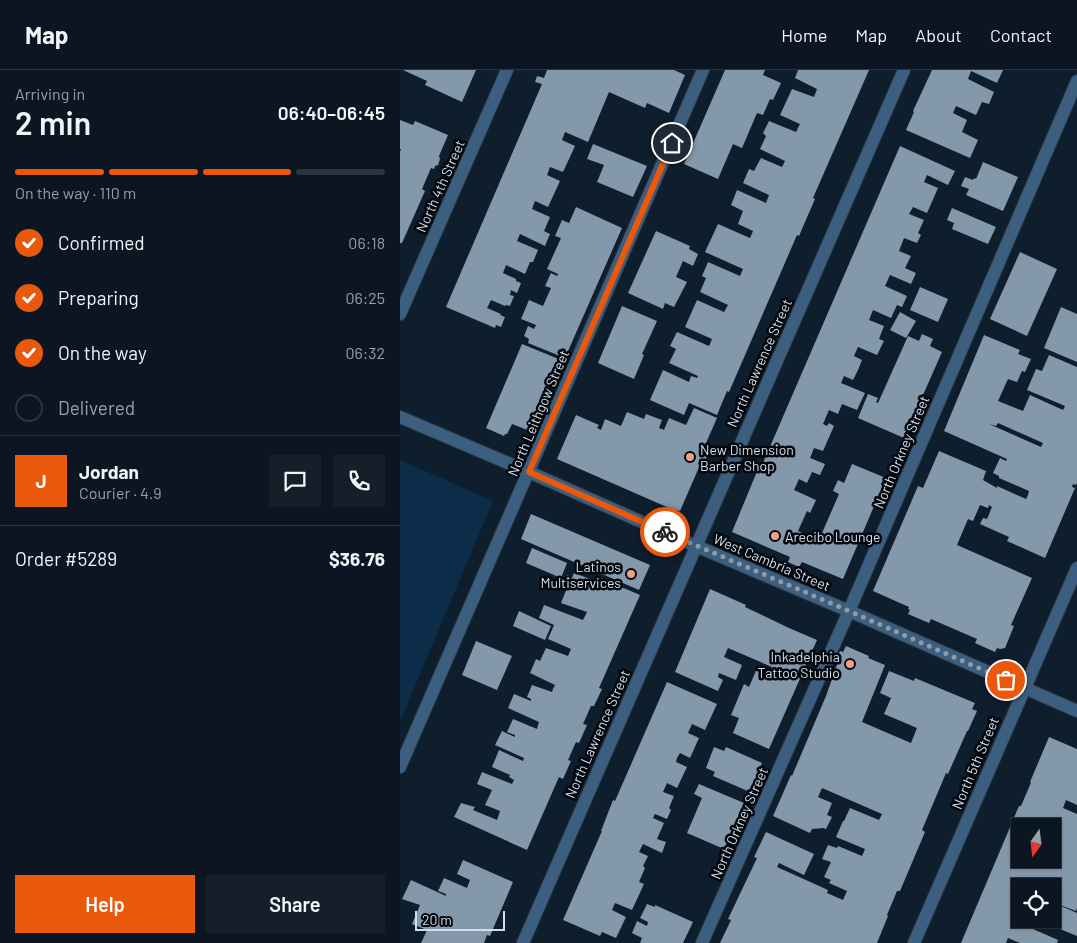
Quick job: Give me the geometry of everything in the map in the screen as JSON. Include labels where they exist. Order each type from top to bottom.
[{"type":"street","name":"North 4th Street","points":[[400,314],[507,70]]},
{"type":"street","name":"North Leithgow Street","points":[[400,767],[703,70]]},
{"type":"street","name":"North Lawrence Street","points":[[523,943],[904,70]]},
{"type":"street","name":"North Orkney Street","points":[[702,943],[849,611],[1077,81]]},
{"type":"street","name":"West Cambria Street","points":[[400,418],[529,472],[1077,711]]},
{"type":"street","name":"North 5th Street","points":[[914,943],[1077,568]]},
{"type":"shaded area","points":[[400,460],[493,501],[400,721]]},
{"type":"building","points":[[403,70],[476,70],[462,102],[425,85],[427,81]]},
{"type":"building","points":[[547,70],[674,70],[685,75],[669,113],[647,103],[645,108],[609,92],[588,142],[565,132],[562,140],[575,146],[563,172],[550,167],[547,175],[560,181],[548,207],[535,201],[532,209],[550,217],[544,231],[550,234],[545,246],[520,234],[517,241],[538,250],[525,274],[506,265],[503,273],[521,283],[517,293],[511,290],[510,295],[514,296],[510,306],[505,306],[491,300],[487,308],[505,317],[501,327],[496,325],[495,328],[446,307],[542,84],[535,82],[537,76],[544,78]]},
{"type":"building","points":[[725,70],[765,70],[763,75],[781,83],[773,100],[770,99],[763,115],[757,113],[742,148],[733,144],[718,179],[684,164]]},
{"type":"building","points":[[798,70],[869,70],[813,198],[815,199],[799,236],[797,235],[729,392],[727,391],[717,415],[689,403],[684,415],[650,400],[663,370],[689,382],[691,376],[697,378],[698,376],[669,363],[676,349],[670,346],[677,332],[709,346],[710,344],[712,339],[685,327],[697,300],[724,312],[728,305],[700,292],[706,278],[702,276],[708,262],[740,276],[743,269],[705,252],[718,224],[750,238],[753,231],[738,224],[743,211],[731,205],[737,190],[766,203],[769,195],[743,183],[749,169],[754,171],[761,158],[782,167],[785,161],[760,149],[766,136],[763,133],[769,121],[796,132],[800,124],[780,115],[792,89],[814,97],[817,89],[795,78]]},
{"type":"building","points":[[932,70],[1003,70],[997,83],[971,71],[968,79],[994,92],[989,104],[982,102],[976,115],[956,106],[953,113],[967,120],[962,132],[978,140],[970,158],[906,130]]},
{"type":"building","points":[[400,120],[413,125],[415,121],[448,135],[439,156],[438,165],[434,169],[431,168],[422,189],[425,191],[402,243],[400,243]]},
{"type":"building","points":[[593,144],[647,166],[633,197],[597,182],[604,165],[587,159]]},
{"type":"building","points":[[900,146],[955,171],[948,185],[927,175],[924,182],[938,188],[927,213],[913,207],[909,214],[924,220],[918,233],[921,235],[917,243],[904,238],[899,251],[911,256],[905,268],[916,273],[911,284],[890,275],[885,286],[907,296],[902,307],[897,305],[891,318],[873,310],[869,320],[884,326],[879,339],[884,341],[877,355],[858,347],[854,356],[862,360],[858,370],[853,380],[844,376],[841,383],[865,393],[857,410],[842,404],[838,414],[829,410],[823,424],[827,426],[829,423],[834,426],[823,451],[814,448],[810,458],[825,464],[820,475],[812,472],[807,483],[799,479],[794,490],[816,500],[810,513],[807,511],[798,531],[819,540],[839,494],[833,491],[838,480],[844,483],[852,464],[886,478],[843,579],[802,562],[799,567],[788,562],[790,557],[732,532]]},
{"type":"building","points":[[983,162],[1018,177],[1003,211],[966,195],[969,189],[961,186],[965,177],[973,180],[974,178],[976,179]]},
{"type":"building","points":[[576,207],[622,228],[565,358],[528,343],[529,339],[524,336],[528,326],[534,329],[536,325],[521,319],[529,300],[543,306],[551,288],[545,286],[551,273],[557,276],[558,274],[547,269],[561,238],[555,236],[562,220],[569,223]]},
{"type":"building","points":[[952,208],[996,227],[988,244],[952,229],[954,223],[947,220]]},
{"type":"building","points":[[656,231],[690,246],[689,249],[698,254],[693,266],[683,261],[676,277],[687,282],[674,307],[665,303],[663,309],[628,293]]},
{"type":"building","points":[[1020,252],[1057,269],[1027,336],[990,319]]},
{"type":"building","points":[[920,287],[948,299],[938,322],[910,310]]},
{"type":"building","points":[[622,306],[657,321],[642,354],[644,355],[634,379],[598,363]]},
{"type":"building","points":[[1061,307],[1077,314],[1077,362],[1044,348]]},
{"type":"building","points":[[900,312],[916,321],[906,338],[890,330]]},
{"type":"building","points":[[922,334],[933,339],[930,346],[942,352],[904,438],[858,418],[868,394],[878,398],[876,402],[878,403],[908,336],[919,341]]},
{"type":"building","points":[[984,335],[1020,350],[1018,354],[1031,359],[1025,372],[1022,371],[1017,382],[1008,379],[998,401],[1023,411],[1030,395],[1063,410],[1065,406],[1027,390],[1036,369],[1042,371],[1049,355],[1077,367],[1077,483],[1076,485],[1073,484],[1072,487],[1075,488],[1045,558],[1007,541],[1009,537],[980,524],[983,518],[987,519],[992,507],[989,505],[988,508],[980,505],[973,521],[968,519],[957,545],[1032,578],[1011,625],[1014,626],[1005,648],[997,648],[995,652],[975,643],[977,639],[931,619],[929,623],[908,614],[909,607],[873,591],[918,486],[923,488],[939,451],[986,471],[983,480],[997,488],[997,486],[1026,499],[1028,495],[1029,491],[999,478],[999,476],[993,473],[1000,458],[1006,461],[1007,459],[944,431]],"holes":[[[998,423],[1043,443],[1041,447],[989,424],[996,426]]]},
{"type":"building","points":[[522,344],[561,360],[530,431],[512,424],[504,436],[486,428]]},
{"type":"building","points":[[694,408],[717,418],[704,450],[709,452],[704,464],[699,462],[698,464],[700,465],[680,511],[676,511],[557,459],[576,415],[599,425],[597,428],[601,430],[605,419],[621,426],[627,412],[644,419],[646,414],[662,420],[659,428],[664,430],[669,418],[686,425]]},
{"type":"building","points":[[531,514],[650,565],[639,590],[521,539]]},
{"type":"building","points":[[532,548],[567,563],[561,578],[526,563]]},
{"type":"building","points":[[574,573],[598,582],[600,578],[640,595],[599,688],[602,689],[594,706],[591,706],[583,724],[587,725],[579,743],[576,742],[568,760],[571,761],[563,779],[559,777],[527,850],[454,817],[461,803],[475,807],[473,810],[497,820],[500,811],[485,805],[492,790],[477,784],[482,772],[512,784],[514,780],[509,777],[510,775],[492,767],[499,750],[523,761],[524,758],[495,745],[502,731],[515,737],[515,735],[507,732],[513,719],[537,729],[539,722],[508,708],[514,694],[531,701],[527,697],[532,685],[552,692],[555,685],[530,673],[536,659],[540,661],[546,648],[568,656],[571,649],[548,639],[554,625],[539,618],[544,605],[583,620],[587,612],[561,603],[567,588],[563,586],[567,575],[572,578]]},
{"type":"building","points":[[710,589],[817,640],[769,749],[733,733],[739,718],[731,715],[744,684],[749,687],[758,666],[770,671],[772,667],[728,648],[724,657],[742,665],[736,680],[719,673],[718,677],[723,680],[718,691],[675,672]]},
{"type":"building","points":[[519,611],[551,626],[545,640],[513,626]]},
{"type":"building","points":[[476,641],[512,656],[497,690],[462,675]]},
{"type":"building","points":[[846,646],[885,665],[862,722],[911,743],[917,728],[884,714],[891,698],[880,693],[889,671],[914,681],[915,678],[975,703],[972,709],[977,711],[948,774],[946,773],[922,830],[925,832],[900,891],[897,891],[877,943],[720,943],[731,920],[728,919],[757,858],[754,857],[766,832],[814,854],[804,875],[779,863],[777,867],[828,890],[827,893],[843,900],[847,891],[829,883],[831,880],[824,877],[831,862],[822,859],[828,845],[837,848],[838,846],[862,856],[865,849],[836,837],[843,821],[850,808],[879,820],[882,814],[822,788],[818,797],[832,803],[827,815],[832,817],[826,829],[812,829],[810,833],[773,816],[826,696],[840,651],[843,652]]},
{"type":"building","points":[[667,682],[717,704],[705,730],[692,724],[688,733],[699,738],[690,758],[680,753],[677,758],[676,762],[687,767],[677,788],[667,783],[663,792],[674,796],[667,819],[655,814],[653,818],[664,823],[657,839],[666,842],[662,853],[643,844],[639,852],[648,856],[639,882],[644,884],[632,910],[615,903],[612,910],[626,917],[616,938],[602,932],[600,936],[563,920],[602,831],[613,800],[615,801]]},
{"type":"building","points":[[1049,737],[1077,749],[1077,805],[1066,800],[1063,808],[1077,814],[1076,911],[1061,905],[1061,878],[1011,878],[1011,928],[1034,928],[1058,940],[1057,943],[1020,943],[1008,938],[1006,943],[961,943],[1011,825],[1011,868],[1061,868],[1061,818],[1014,818]]},
{"type":"building","points":[[714,747],[724,751],[726,747],[762,763],[750,792],[713,776],[715,772],[706,768]]},
{"type":"building","points":[[699,784],[744,803],[724,849],[687,833],[702,798],[694,794]]},
{"type":"building","points":[[463,860],[513,882],[490,936],[487,935],[484,943],[421,943],[427,930],[412,924],[420,905],[402,899],[411,880],[446,896],[446,894],[438,891],[444,878],[467,888],[470,880],[457,874]]},
{"type":"building","points":[[647,904],[655,907],[655,905],[693,922],[683,943],[640,943],[642,938],[632,933],[637,921],[647,926],[648,922],[640,918]]},
{"type":"building","points":[[1061,906],[1077,913],[1077,936],[1058,928],[1061,928]]},
{"type":"way so far","points":[[665,532],[1006,680]]},
{"type":"place","name":"New Dimension Barber Shop","points":[[690,457]]},
{"type":"place","name":"Arecibo Lounge","points":[[775,536]]},
{"type":"place","name":"Latinos Multiservices","points":[[631,574]]},
{"type":"place","name":"Inkadelphia Tattoo Studio","points":[[850,664]]},
{"type":"route","points":[[665,532],[529,472],[672,143]]}]
